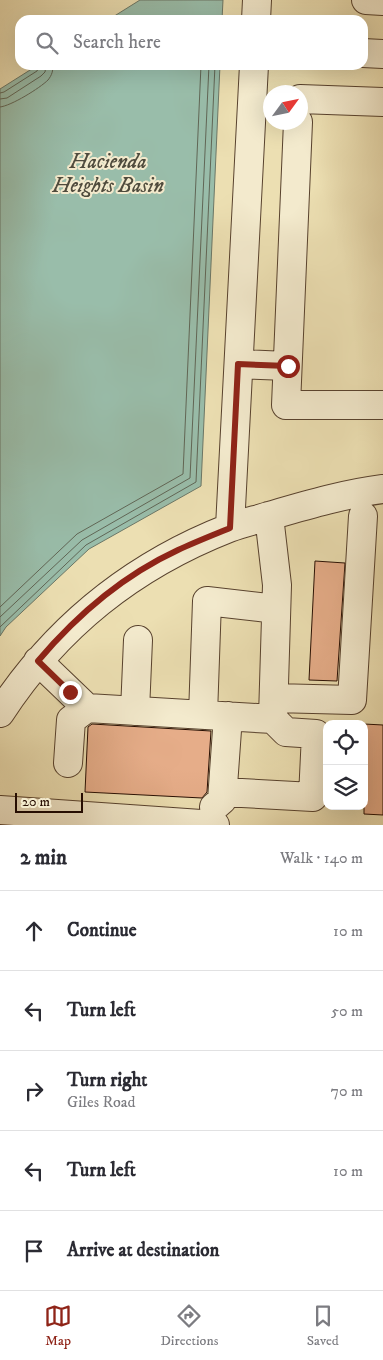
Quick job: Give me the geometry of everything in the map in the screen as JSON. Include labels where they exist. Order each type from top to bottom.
[{"type":"street","points":[[256,15],[257,0]]},
{"type":"street","points":[[366,0],[383,1]]},
{"type":"street","points":[[368,53],[383,54]]},
{"type":"street","points":[[230,528],[254,70]]},
{"type":"street","points":[[308,99],[383,102]]},
{"type":"street","points":[[298,130],[286,405],[383,405]]},
{"type":"street","points":[[238,364],[288,366]]},
{"type":"street","points":[[0,713],[19,684],[38,661],[93,606],[134,576],[176,551],[230,528],[314,502],[383,489]]},
{"type":"street","points":[[68,764],[71,720],[88,708],[215,715],[352,700],[373,516],[269,516]]},
{"type":"street","points":[[223,792],[313,797],[316,734],[286,732],[273,708],[277,584],[269,516]]},
{"type":"street","points":[[0,810],[213,825],[212,809],[222,800],[223,792],[215,715],[207,602],[276,609]]},
{"type":"street","points":[[135,710],[138,640]]},
{"type":"street","points":[[38,661],[88,708]]},
{"type":"water","points":[[140,0],[223,0],[222,15],[116,15]]},
{"type":"water","name":"Hacienda Heights Basin","points":[[30,70],[220,70],[201,486],[89,549],[6,627],[0,636],[0,89]]},
{"type":"building","points":[[315,561],[345,563],[337,681],[309,680]]},
{"type":"building","points":[[92,724],[211,731],[207,792],[202,798],[85,792],[88,727]]},
{"type":"building","points":[[368,724],[383,725],[383,815],[364,814],[364,810],[368,810]]},
{"type":"route","points":[[70,692],[38,661],[93,606],[134,576],[176,551],[230,528],[238,364],[288,366]]}]
